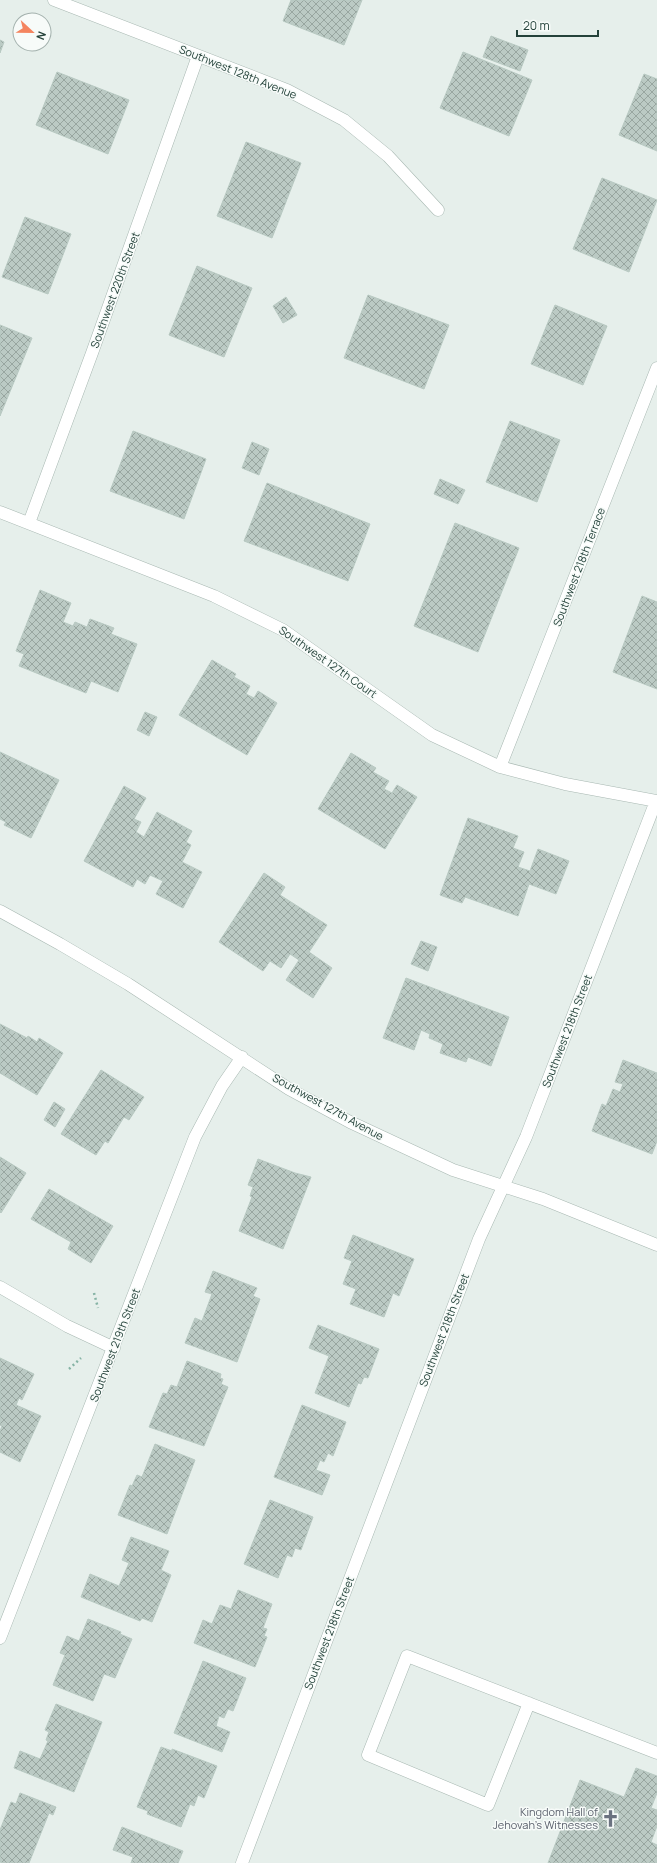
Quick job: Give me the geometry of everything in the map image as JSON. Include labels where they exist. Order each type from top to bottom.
[{"type":"street","name":"Southwest 128th Avenue","points":[[54,0],[287,90],[344,120],[388,156],[438,210]]},
{"type":"street","name":"Southwest 220th Street","points":[[29,523],[92,353],[198,56]]},
{"type":"street","name":"Southwest 218th Terrace","points":[[500,767],[657,368]]},
{"type":"street","name":"Southwest 127th Court","points":[[0,512],[214,596],[283,630],[432,735],[500,767],[565,784],[656,801]]},
{"type":"street","name":"Southwest 218th Street","points":[[242,1863],[479,1239],[526,1137],[656,801]]},
{"type":"street","name":"Southwest 127th Avenue","points":[[0,911],[128,984],[290,1089],[401,1147],[453,1170],[543,1199],[657,1246]]},
{"type":"street","name":"Southwest 219th Street","points":[[0,1638],[195,1137],[222,1086],[242,1057]]},
{"type":"street","points":[[0,1287],[67,1326],[114,1348]]},
{"type":"street","points":[[529,1703],[488,1805],[368,1755],[407,1656],[529,1703],[657,1753]]},
{"type":"path","points":[[94,1293],[98,1308]]},
{"type":"path","points":[[69,1369],[81,1358]]},
{"type":"building","points":[[291,0],[362,0],[344,45],[283,21]]},
{"type":"building","points":[[491,36],[528,50],[520,71],[483,57]]},
{"type":"building","points":[[0,40],[4,42],[0,53]]},
{"type":"building","points":[[463,52],[532,80],[509,136],[440,108]]},
{"type":"building","points":[[57,72],[129,100],[108,154],[36,125]]},
{"type":"building","points":[[644,74],[657,79],[657,151],[619,135]]},
{"type":"building","points":[[246,142],[301,163],[272,238],[217,216]]},
{"type":"building","points":[[602,178],[657,200],[629,272],[573,249]]},
{"type":"building","points":[[25,217],[71,234],[48,294],[2,277]]},
{"type":"building","points":[[197,266],[252,288],[224,357],[169,335]]},
{"type":"building","points":[[368,295],[449,325],[424,389],[344,358]]},
{"type":"building","points":[[286,297],[297,315],[283,323],[273,306]]},
{"type":"building","points":[[555,305],[607,326],[583,385],[531,364]]},
{"type":"building","points":[[0,325],[32,338],[0,416]]},
{"type":"building","points":[[510,421],[560,440],[537,502],[486,482]]},
{"type":"building","points":[[133,431],[206,459],[184,519],[110,491]]},
{"type":"building","points":[[252,442],[269,449],[259,475],[242,468]]},
{"type":"building","points":[[440,479],[465,490],[458,504],[434,494]]},
{"type":"building","points":[[267,483],[370,524],[348,581],[244,541]]},
{"type":"building","points":[[455,523],[519,548],[478,652],[414,626]]},
{"type":"building","points":[[40,590],[71,603],[63,622],[73,626],[75,622],[87,627],[90,619],[114,628],[111,634],[137,644],[118,692],[91,681],[86,693],[19,666],[24,654],[16,651]]},
{"type":"building","points":[[642,596],[657,602],[657,689],[613,672]]},
{"type":"building","points":[[212,660],[236,674],[234,677],[250,686],[246,694],[254,698],[258,691],[277,703],[247,755],[179,715]]},
{"type":"building","points":[[145,712],[157,717],[149,736],[137,730]]},
{"type":"building","points":[[0,752],[59,780],[31,838],[4,825],[6,822],[0,819]]},
{"type":"building","points":[[351,753],[376,768],[373,772],[389,781],[384,789],[392,793],[397,785],[417,797],[385,849],[318,809]]},
{"type":"building","points":[[124,786],[146,798],[134,819],[141,822],[136,832],[144,837],[157,812],[192,831],[186,842],[191,845],[182,862],[202,872],[183,908],[156,894],[163,881],[150,875],[145,884],[137,879],[133,887],[84,861]]},
{"type":"building","points":[[468,818],[518,836],[513,848],[524,852],[518,867],[530,871],[538,849],[569,861],[556,894],[529,884],[518,916],[465,897],[462,903],[440,895]]},
{"type":"building","points":[[264,873],[285,887],[280,895],[327,925],[309,952],[332,968],[313,998],[286,980],[299,960],[290,954],[281,968],[270,961],[263,971],[219,942]]},
{"type":"building","points":[[421,941],[437,947],[428,971],[411,964]]},
{"type":"building","points":[[406,978],[509,1017],[491,1066],[468,1057],[466,1062],[440,1053],[443,1044],[429,1038],[430,1034],[421,1030],[414,1050],[383,1038]]},
{"type":"building","points":[[0,1024],[27,1038],[28,1036],[37,1042],[39,1038],[63,1053],[37,1095],[0,1073]]},
{"type":"building","points":[[623,1060],[657,1073],[657,1141],[652,1154],[592,1131],[602,1104],[606,1106],[613,1089],[620,1092],[623,1084],[615,1082]]},
{"type":"building","points":[[101,1070],[144,1097],[129,1120],[124,1117],[108,1143],[105,1141],[96,1155],[61,1134]]},
{"type":"building","points":[[54,1102],[65,1109],[55,1127],[44,1120]]},
{"type":"building","points":[[0,1157],[26,1173],[1,1213],[0,1212]]},
{"type":"building","points":[[258,1159],[295,1173],[311,1177],[283,1249],[239,1231],[252,1197],[250,1196],[253,1187],[248,1185]]},
{"type":"building","points":[[49,1189],[113,1226],[91,1263],[68,1249],[71,1242],[31,1219]]},
{"type":"building","points":[[353,1235],[414,1259],[399,1296],[393,1293],[384,1317],[350,1304],[356,1289],[343,1284],[352,1261],[344,1258]]},
{"type":"building","points":[[213,1271],[257,1288],[253,1296],[260,1299],[237,1362],[185,1343],[195,1318],[202,1321],[212,1294],[205,1292]]},
{"type":"building","points":[[318,1325],[379,1349],[368,1378],[364,1377],[361,1384],[358,1383],[349,1407],[315,1393],[329,1356],[309,1348]]},
{"type":"building","points":[[0,1358],[34,1374],[22,1400],[19,1398],[16,1405],[41,1416],[20,1462],[0,1452],[0,1431],[2,1426],[0,1425]]},
{"type":"building","points":[[187,1361],[221,1374],[220,1378],[223,1379],[221,1384],[228,1387],[204,1446],[149,1427],[163,1393],[167,1394],[171,1385],[177,1387]]},
{"type":"building","points":[[302,1405],[346,1422],[333,1456],[328,1453],[324,1462],[320,1460],[316,1470],[330,1475],[322,1495],[274,1477]]},
{"type":"building","points":[[155,1444],[195,1460],[167,1534],[118,1515],[130,1485],[132,1486],[137,1475],[142,1477]]},
{"type":"building","points":[[270,1500],[313,1517],[301,1550],[295,1548],[292,1557],[287,1555],[278,1578],[244,1564]]},
{"type":"building","points":[[131,1537],[169,1551],[161,1570],[171,1575],[152,1622],[142,1618],[140,1621],[81,1597],[90,1574],[119,1586],[129,1563],[122,1560]]},
{"type":"building","points":[[238,1590],[272,1604],[263,1628],[267,1629],[264,1636],[267,1637],[255,1667],[194,1643],[203,1620],[212,1624],[220,1605],[231,1609]]},
{"type":"building","points":[[88,1619],[121,1632],[120,1634],[132,1639],[115,1678],[104,1674],[93,1701],[53,1685],[65,1655],[60,1653],[67,1636],[79,1641]]},
{"type":"building","points":[[203,1661],[246,1678],[233,1711],[228,1709],[224,1718],[219,1716],[216,1726],[230,1732],[222,1752],[174,1733]]},
{"type":"building","points":[[56,1704],[102,1722],[74,1792],[14,1768],[20,1751],[40,1759],[48,1741],[46,1740],[49,1732],[45,1730]]},
{"type":"building","points":[[161,1747],[172,1751],[172,1749],[217,1766],[204,1798],[198,1795],[194,1806],[190,1804],[181,1827],[147,1814],[148,1811],[137,1807]]},
{"type":"building","name":"Kingdom Hall of Jehovah's Witnesses","points":[[636,1768],[657,1776],[657,1793],[651,1808],[657,1810],[657,1826],[651,1842],[657,1845],[657,1863],[548,1863],[580,1780],[624,1797]]},
{"type":"building","points":[[20,1793],[56,1807],[53,1815],[49,1813],[29,1863],[3,1863],[0,1862],[0,1830],[11,1802],[16,1804]]},
{"type":"building","points":[[122,1827],[183,1851],[178,1863],[131,1863],[133,1857],[113,1850]]},
{"type":"place","name":"Kingdom Hall of Jehovah's Witnesses","points":[[611,1818]]}]
